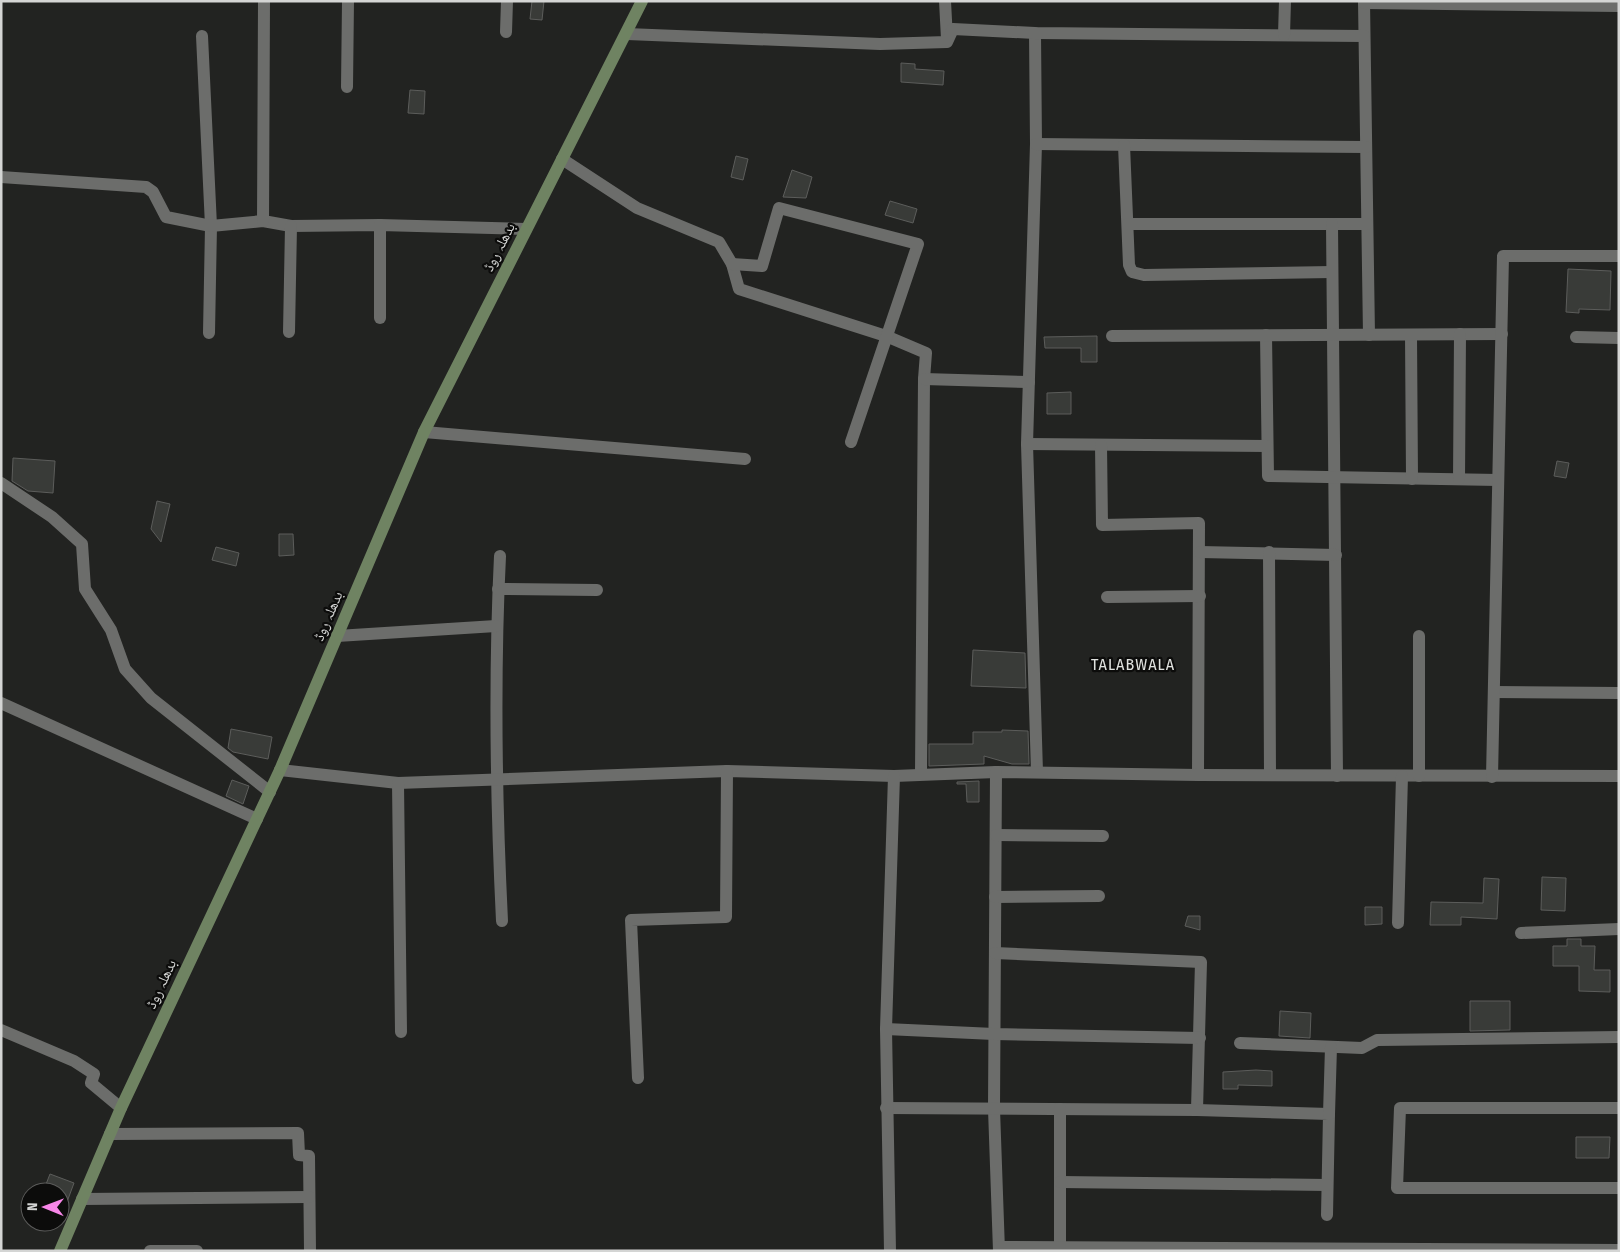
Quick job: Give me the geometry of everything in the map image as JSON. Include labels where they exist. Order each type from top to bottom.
[{"type":"main road","name":"بدھلہ روڈ","points":[[60,1251],[121,1108],[280,770],[424,432],[627,34],[642,1]]},
{"type":"street","points":[[263,221],[264,1]]},
{"type":"street","points":[[347,87],[348,1]]},
{"type":"street","points":[[506,1],[506,32]]},
{"type":"street","points":[[945,1],[948,42]]},
{"type":"street","points":[[1284,35],[1285,1]]},
{"type":"street","points":[[1369,335],[1364,2],[1619,6]]},
{"type":"street","points":[[948,42],[953,30],[1035,33],[1364,36]]},
{"type":"street","points":[[1035,33],[1036,144],[1027,444],[1037,772]]},
{"type":"street","points":[[627,34],[880,44],[948,42]]},
{"type":"street","points":[[202,36],[211,226],[209,333]]},
{"type":"street","points":[[1036,144],[1366,147]]},
{"type":"street","points":[[1124,145],[1129,265],[1132,272],[1144,275],[1332,272]]},
{"type":"street","points":[[562,159],[637,208],[719,242],[732,264],[739,289],[886,336],[926,353],[924,379],[921,773]]},
{"type":"street","points":[[1,177],[146,187],[153,192],[166,217],[211,226],[263,221],[291,226],[380,225],[526,229]]},
{"type":"street","points":[[732,264],[762,266],[779,208],[918,244],[851,442]]},
{"type":"street","points":[[1128,224],[1367,224]]},
{"type":"street","points":[[1332,224],[1338,776]]},
{"type":"street","points":[[380,225],[380,318]]},
{"type":"street","points":[[289,332],[291,226]]},
{"type":"street","points":[[1492,777],[1503,256],[1619,256]]},
{"type":"street","points":[[1411,334],[1412,479]]},
{"type":"street","points":[[1459,480],[1460,334]]},
{"type":"street","points":[[1112,336],[1502,334]]},
{"type":"street","points":[[1266,335],[1268,476],[1498,480]]},
{"type":"street","points":[[1576,337],[1619,338]]},
{"type":"street","points":[[924,379],[1029,382]]},
{"type":"street","points":[[424,432],[745,459]]},
{"type":"street","points":[[1027,444],[1267,446]]},
{"type":"street","points":[[1101,445],[1102,525],[1199,523],[1198,775]]},
{"type":"street","points":[[1,483],[52,517],[82,544],[85,589],[111,630],[126,670],[151,698],[270,792]]},
{"type":"street","points":[[1200,552],[1269,552],[1336,555]]},
{"type":"street","points":[[1269,552],[1270,774]]},
{"type":"street","points":[[500,556],[496,626],[496,779],[502,921]]},
{"type":"street","points":[[498,589],[597,590]]},
{"type":"street","points":[[1107,597],[1200,596]]},
{"type":"street","points":[[338,636],[496,626]]},
{"type":"street","points":[[1419,636],[1419,776]]},
{"type":"street","points":[[1494,692],[1619,693]]},
{"type":"street","points":[[1,703],[257,819]]},
{"type":"street","points":[[280,770],[398,783],[727,771],[894,776],[921,773],[996,772],[1492,777],[1619,776]]},
{"type":"street","points":[[638,1078],[631,920],[726,917],[727,771]]},
{"type":"street","points":[[996,772],[994,1109],[1000,1249],[1619,1250]]},
{"type":"street","points":[[890,1251],[886,1028],[894,776]]},
{"type":"street","points":[[1398,923],[1402,776]]},
{"type":"street","points":[[398,783],[401,1032]]},
{"type":"street","points":[[996,835],[1103,836]]},
{"type":"street","points":[[995,897],[1099,896]]},
{"type":"street","points":[[1520,932],[1619,930]]},
{"type":"street","points":[[995,952],[1201,962],[1197,1110]]},
{"type":"street","points":[[886,1028],[994,1034],[1200,1038]]},
{"type":"street","points":[[1,1030],[74,1061],[94,1074],[91,1083],[121,1108]]},
{"type":"street","points":[[1240,1043],[1362,1048],[1377,1040],[1619,1037]]},
{"type":"street","points":[[1327,1215],[1330,1047]]},
{"type":"street","points":[[886,1108],[1197,1110],[1329,1114]]},
{"type":"street","points":[[1619,1108],[1400,1108],[1397,1188],[1619,1188]]},
{"type":"street","points":[[1060,1109],[1060,1248]]},
{"type":"street","points":[[110,1134],[298,1133],[299,1155],[309,1156],[310,1251]]},
{"type":"street","points":[[1060,1182],[1327,1185]]},
{"type":"street","points":[[82,1199],[309,1198]]},
{"type":"street","points":[[150,1251],[197,1251]]},
{"type":"building","points":[[532,1],[544,1],[542,20],[530,19]]},
{"type":"building","points":[[901,63],[915,64],[915,69],[944,71],[943,85],[901,82]]},
{"type":"building","points":[[410,90],[425,91],[424,114],[408,113]]},
{"type":"building","points":[[736,156],[748,159],[743,180],[731,177]]},
{"type":"building","points":[[792,170],[812,177],[806,198],[783,197]]},
{"type":"building","points":[[890,201],[917,209],[913,223],[885,215]]},
{"type":"building","points":[[1568,269],[1611,271],[1610,310],[1579,309],[1579,313],[1566,312]]},
{"type":"building","points":[[1097,336],[1097,362],[1081,362],[1081,348],[1045,348],[1044,337]]},
{"type":"building","points":[[1071,392],[1071,414],[1047,414],[1047,393]]},
{"type":"building","points":[[13,458],[55,461],[53,493],[28,491],[12,481]]},
{"type":"building","points":[[1557,461],[1569,463],[1566,478],[1554,476]]},
{"type":"building","points":[[157,501],[170,504],[161,542],[151,529]]},
{"type":"building","points":[[279,534],[293,534],[294,555],[279,556]]},
{"type":"building","points":[[216,547],[239,553],[236,566],[212,560]]},
{"type":"building","points":[[973,650],[1025,653],[1026,688],[971,686]]},
{"type":"building","points":[[231,729],[272,737],[268,759],[233,752],[228,748]]},
{"type":"building","points":[[1002,730],[1028,731],[1029,764],[1012,764],[984,756],[984,764],[929,766],[929,744],[973,744],[973,732],[1002,732]]},
{"type":"building","points":[[232,780],[249,786],[243,804],[226,796]]},
{"type":"building","points":[[979,781],[979,802],[967,802],[966,784],[957,784],[957,782]]},
{"type":"building","points":[[1542,877],[1566,878],[1565,911],[1541,910]]},
{"type":"building","points":[[1484,878],[1499,879],[1497,919],[1461,917],[1461,925],[1430,925],[1431,902],[1483,903]]},
{"type":"building","points":[[1365,907],[1382,907],[1382,924],[1365,925]]},
{"type":"building","points":[[1188,916],[1200,916],[1200,930],[1185,926]]},
{"type":"building","points":[[1567,939],[1581,939],[1581,946],[1595,946],[1594,970],[1610,970],[1610,992],[1579,991],[1579,966],[1553,966],[1553,946],[1567,946]]},
{"type":"building","points":[[1470,1001],[1510,1001],[1510,1030],[1470,1031]]},
{"type":"building","points":[[1280,1011],[1311,1013],[1310,1038],[1279,1036]]},
{"type":"building","points":[[1272,1071],[1272,1086],[1238,1085],[1238,1089],[1223,1089],[1223,1072]]},
{"type":"building","points":[[1576,1137],[1610,1137],[1609,1158],[1576,1158]]},
{"type":"building","points":[[50,1174],[74,1183],[70,1194],[70,1182],[47,1182]]},
{"type":"district","name":"TALABWALA","points":[[1133,664]]}]
